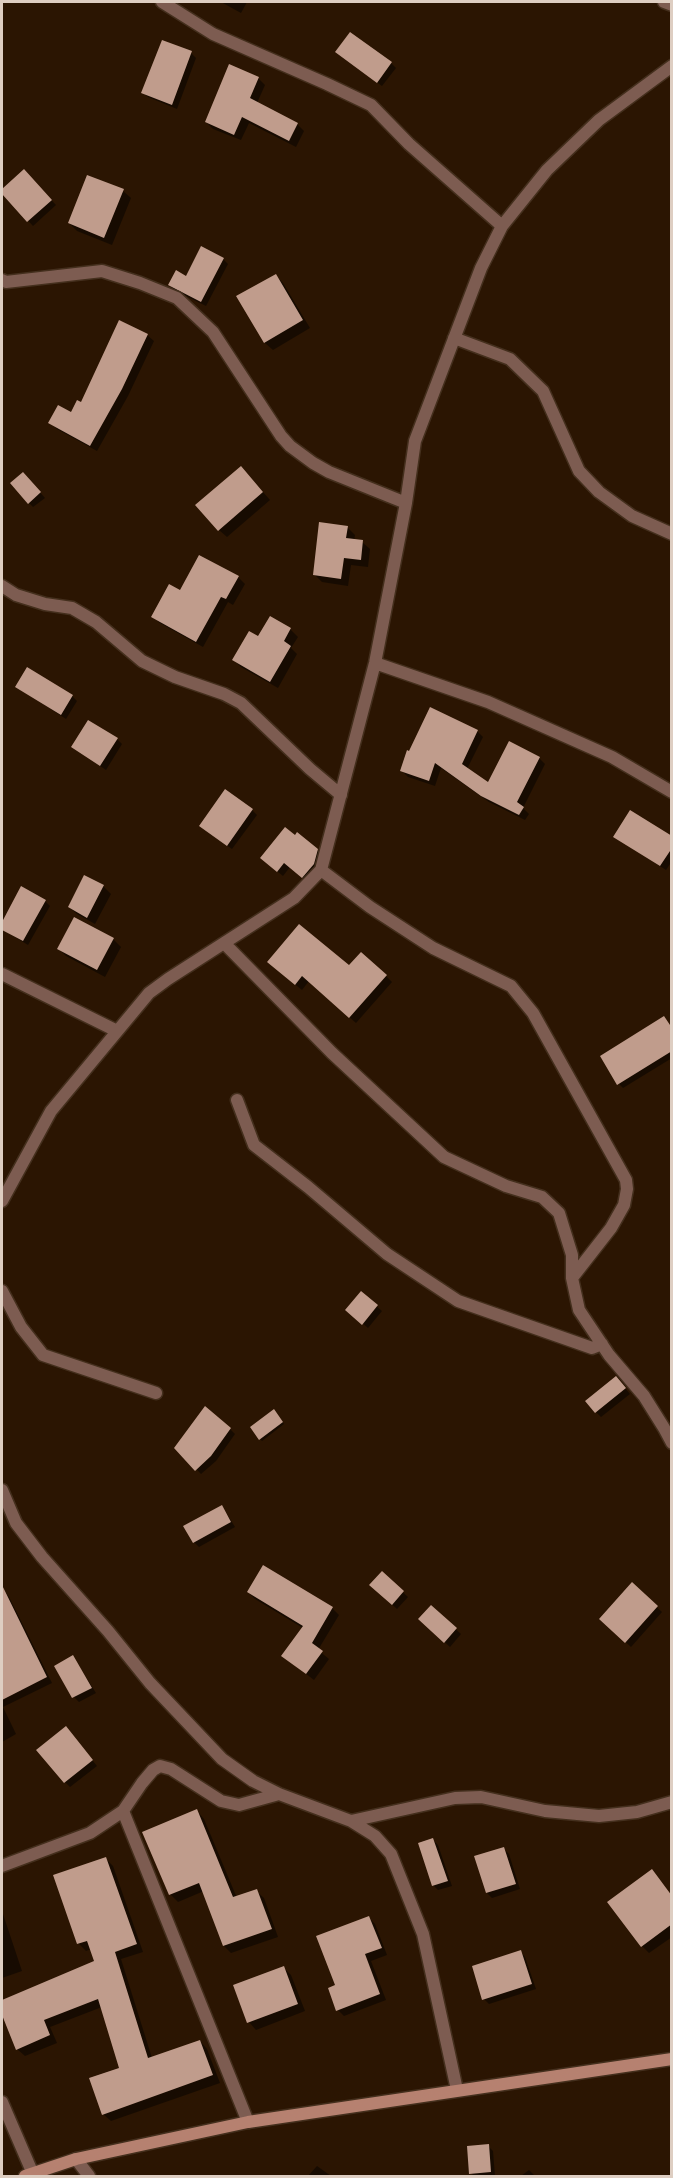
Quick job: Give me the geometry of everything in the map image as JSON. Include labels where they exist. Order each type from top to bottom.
[{"type":"street","points":[[162,2],[213,34],[371,105],[409,144],[502,226]]},
{"type":"street","points":[[664,2],[672,5]]},
{"type":"street","points":[[2,1201],[51,1112],[149,993],[294,898],[321,870],[375,663],[406,503],[415,441],[481,268],[502,226],[547,170],[599,120],[672,66]]},
{"type":"street","points":[[2,280],[6,282],[102,271],[177,298],[213,332],[281,436],[290,446],[312,463],[329,472],[406,503]]},
{"type":"street","points":[[454,338],[510,359],[543,391],[579,471],[599,492],[632,516],[672,534]]},
{"type":"street","points":[[2,586],[16,595],[45,604],[72,608],[96,622],[142,661],[175,677],[224,694],[241,704],[341,795]]},
{"type":"street","points":[[375,663],[488,702],[612,757],[672,792]]},
{"type":"street","points":[[321,870],[370,907],[433,948],[511,986],[532,1013],[626,1180],[624,1205],[611,1228],[572,1278]]},
{"type":"street","points":[[224,943],[332,1053],[444,1157],[506,1186],[542,1197],[560,1213],[572,1256],[572,1278],[579,1310],[602,1344],[668,1425],[672,1443]]},
{"type":"street","points":[[2,974],[117,1031]]},
{"type":"street","points":[[237,1100],[254,1146],[308,1186],[387,1254],[458,1301],[592,1348],[602,1344]]},
{"type":"street","points":[[2,1291],[21,1327],[44,1355],[156,1393]]},
{"type":"street","points":[[2,1490],[16,1523],[36,1548],[157,1691],[222,1759],[253,1781],[279,1794],[351,1821],[375,1836],[390,1854],[423,1934],[457,2090]]},
{"type":"street","points":[[2,1866],[90,1833],[123,1811],[142,1783],[153,1770],[160,1766],[171,1769],[221,1801],[239,1805],[279,1794]]},
{"type":"street","points":[[351,1821],[455,1797],[481,1797],[545,1811],[599,1816],[637,1812],[672,1802]]},
{"type":"street","points":[[123,1811],[248,2122]]},
{"type":"street","points":[[2,2102],[29,2175],[76,2159],[248,2122],[672,2059]]},
{"type":"street","points":[[76,2159],[89,2176]]},
{"type":"building","points":[[350,32],[392,62],[377,83],[335,52]]},
{"type":"building","points":[[162,40],[192,51],[172,105],[141,93]]},
{"type":"building","points":[[229,64],[259,77],[250,98],[298,123],[289,141],[242,117],[234,135],[205,122]]},
{"type":"building","points":[[24,169],[52,200],[27,222],[2,194],[2,189]]},
{"type":"building","points":[[87,175],[124,189],[104,238],[68,223]]},
{"type":"building","points":[[201,246],[224,258],[201,302],[168,285],[176,270],[186,276]]},
{"type":"building","points":[[276,274],[303,320],[264,343],[236,296]]},
{"type":"building","points":[[119,320],[148,334],[122,389],[90,446],[48,423],[58,405],[71,412],[77,400],[81,402]]},
{"type":"building","points":[[241,466],[263,492],[218,531],[195,505]]},
{"type":"building","points":[[23,472],[41,492],[28,504],[10,483]]},
{"type":"building","points":[[319,522],[348,526],[346,538],[363,540],[361,560],[344,558],[341,579],[313,575]]},
{"type":"building","points":[[199,555],[239,576],[226,599],[221,597],[196,642],[151,617],[169,584],[180,590]]},
{"type":"building","points":[[270,616],[291,628],[284,641],[291,646],[270,682],[232,660],[249,631],[258,636]]},
{"type":"building","points":[[27,667],[73,695],[61,715],[15,687]]},
{"type":"building","points":[[430,707],[478,730],[462,764],[488,782],[509,741],[540,757],[517,802],[524,807],[519,815],[481,796],[435,763],[429,781],[400,771],[407,750],[409,751]]},
{"type":"building","points":[[88,720],[118,738],[100,766],[71,747]]},
{"type":"building","points":[[225,789],[253,809],[227,846],[199,826]]},
{"type":"building","points":[[630,810],[672,836],[672,848],[660,866],[613,837]]},
{"type":"building","points":[[285,827],[295,835],[297,832],[318,849],[314,864],[302,878],[284,863],[277,872],[260,858]]},
{"type":"building","points":[[84,875],[104,885],[87,918],[68,907]]},
{"type":"building","points":[[21,886],[46,900],[23,941],[2,930],[2,922]]},
{"type":"building","points":[[74,917],[114,938],[97,970],[57,949]]},
{"type":"building","points":[[299,924],[349,965],[361,952],[387,975],[349,1018],[302,976],[295,985],[267,962]]},
{"type":"building","points":[[664,1016],[672,1028],[672,1051],[617,1085],[600,1056]]},
{"type":"building","points":[[361,1291],[378,1305],[362,1325],[345,1310]]},
{"type":"building","points":[[616,1376],[626,1388],[595,1413],[585,1401]]},
{"type":"building","points":[[205,1406],[231,1428],[211,1456],[195,1471],[174,1448]]},
{"type":"building","points":[[274,1409],[283,1422],[259,1440],[250,1427]]},
{"type":"building","points":[[222,1505],[231,1522],[193,1543],[183,1526]]},
{"type":"building","points":[[263,1565],[333,1607],[312,1643],[323,1651],[306,1674],[281,1656],[303,1626],[247,1592]]},
{"type":"building","points":[[382,1571],[404,1591],[392,1605],[369,1585]]},
{"type":"building","points":[[632,1582],[658,1606],[625,1643],[599,1619]]},
{"type":"building","points":[[2,1585],[47,1677],[2,1700]]},
{"type":"building","points":[[431,1605],[457,1628],[444,1643],[418,1619]]},
{"type":"building","points":[[73,1655],[92,1688],[72,1698],[54,1666]]},
{"type":"building","points":[[66,1726],[93,1760],[64,1783],[36,1750]]},
{"type":"building","points":[[197,1809],[233,1897],[257,1889],[272,1929],[223,1946],[199,1883],[169,1895],[142,1832]]},
{"type":"building","points":[[433,1838],[448,1881],[432,1886],[418,1843]]},
{"type":"building","points":[[504,1847],[516,1884],[486,1893],[474,1856]]},
{"type":"building","points":[[106,1857],[137,1944],[115,1952],[148,2058],[200,2040],[213,2075],[102,2115],[89,2078],[119,2068],[98,1999],[44,2020],[50,2035],[16,2050],[2,2015],[2,2000],[94,1961],[87,1941],[77,1944],[53,1875]]},
{"type":"building","points":[[652,1869],[672,1896],[672,1924],[641,1947],[607,1902]]},
{"type":"building","points":[[369,1916],[382,1948],[365,1954],[380,1994],[336,2011],[328,1988],[335,1985],[316,1936]]},
{"type":"building","points":[[521,1950],[532,1984],[482,2000],[472,1966]]},
{"type":"building","points":[[284,1966],[298,2004],[247,2023],[233,1985]]},
{"type":"building","points":[[489,2144],[491,2172],[469,2174],[467,2146]]}]
